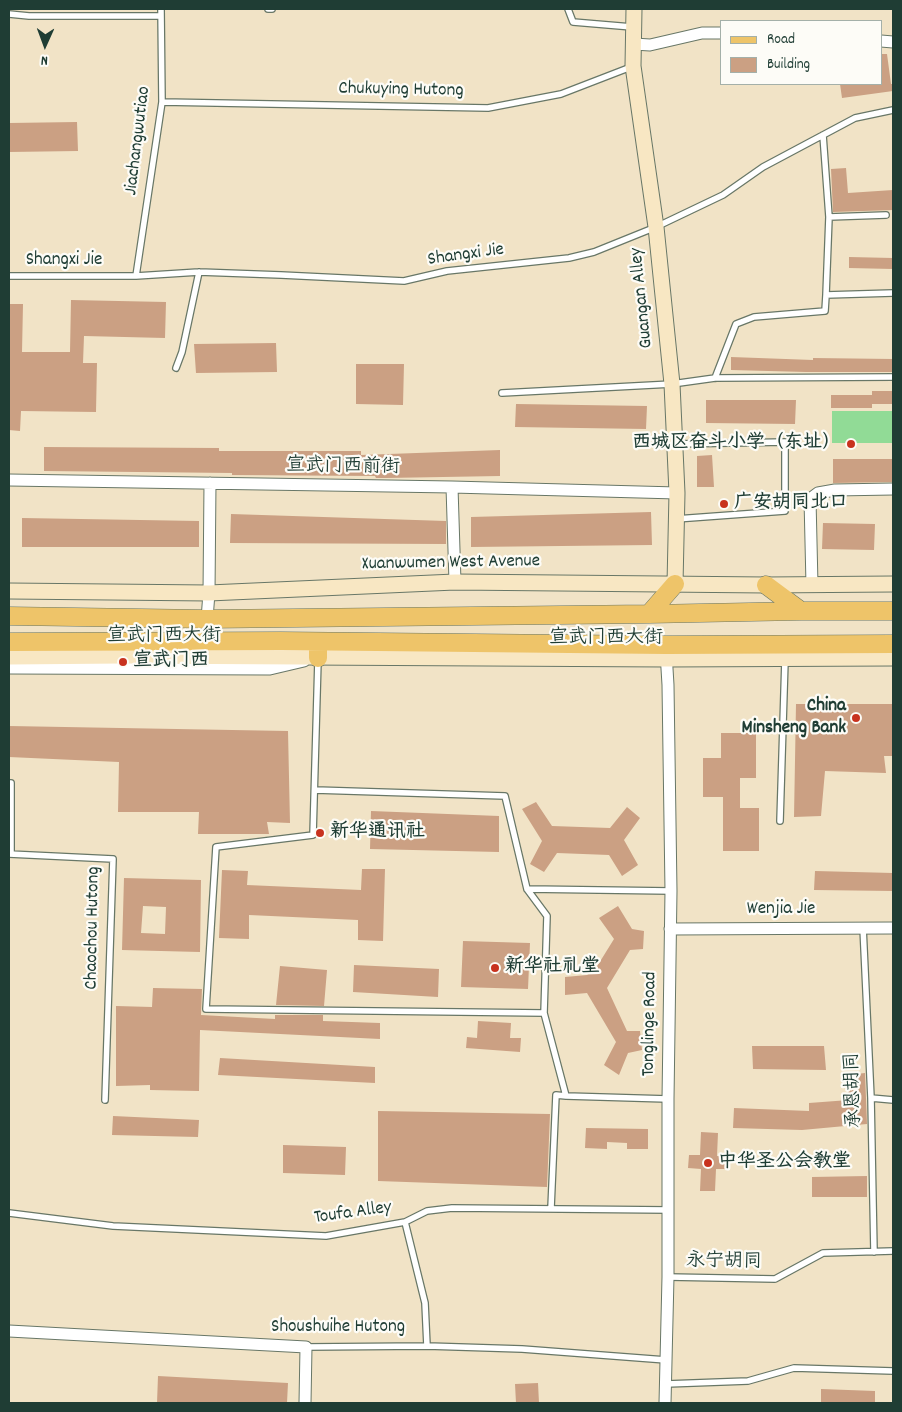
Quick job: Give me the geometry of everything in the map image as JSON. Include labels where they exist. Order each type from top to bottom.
[{"type":"main road","points":[[649,614],[676,584]]},
{"type":"main road","points":[[766,585],[801,611]]},
{"type":"main road","points":[[9,616],[207,619],[893,611]]},
{"type":"main road","points":[[9,642],[281,641],[318,650],[666,652],[893,644]]},
{"type":"street","name":"Guangan Alley","points":[[634,9],[634,66],[656,227],[672,384],[677,493],[676,584]]},
{"type":"street","points":[[634,44],[650,45],[702,33],[720,33]]},
{"type":"street","name":"宣武门西前街","points":[[9,480],[452,487],[677,493]]},
{"type":"street","points":[[207,619],[210,593],[210,483]]},
{"type":"street","points":[[452,487],[455,582]]},
{"type":"street","points":[[812,585],[810,499],[818,492],[893,489]]},
{"type":"street","name":"Xuanwumen West Avenue","points":[[9,591],[210,593],[455,582],[766,585],[893,584]]},
{"type":"street","name":"宣武门西大街","points":[[9,656],[123,656],[318,650]]},
{"type":"street","name":"宣武门西大街","points":[[9,668],[270,669],[318,650]]},
{"type":"street","name":"宣武门西大街","points":[[666,652],[785,658],[893,658]]},
{"type":"street","name":"Tonglinge Road","points":[[665,1403],[668,1278],[671,891],[666,652]]},
{"type":"street","name":"Wenjia Jie","points":[[670,929],[893,928]]},
{"type":"street","name":"Shoushuihe Hutong","points":[[9,1331],[306,1347]]},
{"type":"street","points":[[305,1403],[306,1347]]},
{"type":"lane","points":[[29,9],[29,16]]},
{"type":"lane","name":"Jiachangwutiao","points":[[136,276],[162,102],[161,9]]},
{"type":"lane","points":[[568,9],[573,22],[634,27]]},
{"type":"lane","points":[[9,14],[29,16],[95,12],[161,16]]},
{"type":"lane","name":"Chukuying Hutong","points":[[162,102],[488,108],[561,94],[634,66]]},
{"type":"lane","name":"Shangxi Jie","points":[[9,276],[136,276],[199,272],[404,282],[447,271],[569,258],[594,252],[656,227],[723,195],[763,167],[855,118],[893,110]]},
{"type":"lane","points":[[715,378],[736,324],[754,317],[825,311],[829,217],[823,135]]},
{"type":"lane","points":[[829,217],[886,215]]},
{"type":"lane","points":[[176,368],[182,352],[199,272]]},
{"type":"lane","points":[[826,295],[893,293]]},
{"type":"lane","points":[[502,393],[672,384],[715,378],[893,377]]},
{"type":"lane","points":[[675,444],[785,442],[785,511],[676,519]]},
{"type":"lane","points":[[318,650],[314,835],[216,847],[206,1009],[544,1013]]},
{"type":"lane","points":[[780,820],[785,658]]},
{"type":"lane","points":[[9,783],[12,783],[10,854]]},
{"type":"lane","points":[[315,790],[505,796],[527,889],[547,916],[544,1013],[566,1096]]},
{"type":"lane","name":"Chaochou Hutong","points":[[10,854],[113,859],[105,1100]]},
{"type":"lane","points":[[527,889],[671,891]]},
{"type":"lane","name":"承恩胡同","points":[[863,927],[871,1098],[874,1252]]},
{"type":"lane","points":[[551,1208],[556,1095],[668,1099]]},
{"type":"lane","points":[[871,1098],[893,1100]]},
{"type":"lane","name":"Toufa Alley","points":[[9,1213],[113,1226],[326,1236],[405,1222],[427,1212],[443,1208],[668,1210]]},
{"type":"lane","points":[[405,1222],[425,1303],[427,1346]]},
{"type":"lane","name":"永宁胡同","points":[[668,1278],[775,1279],[823,1253],[893,1251]]},
{"type":"lane","name":"Shoushuihe Hutong","points":[[306,1347],[427,1346],[522,1349],[666,1360]]},
{"type":"lane","points":[[666,1384],[748,1381],[794,1368],[893,1371]]},
{"type":"green space","points":[[832,411],[893,411],[893,443],[832,443]]},
{"type":"building","points":[[882,54],[887,54],[893,91],[842,98],[840,85],[882,85]]},
{"type":"building","points":[[77,122],[78,151],[9,152],[9,123]]},
{"type":"building","points":[[846,168],[848,193],[893,190],[893,210],[833,212],[831,169]]},
{"type":"building","points":[[849,257],[893,258],[893,269],[849,268]]},
{"type":"building","points":[[71,300],[166,302],[165,338],[84,336],[83,363],[97,363],[96,412],[21,411],[20,431],[9,430],[9,304],[23,304],[22,352],[70,352]]},
{"type":"building","points":[[276,343],[277,372],[196,373],[194,344]]},
{"type":"building","points":[[731,357],[813,360],[813,358],[893,359],[893,372],[731,370]]},
{"type":"building","points":[[356,364],[404,364],[403,405],[356,404]]},
{"type":"building","points":[[872,391],[893,391],[893,404],[872,404],[872,408],[831,408],[831,395],[872,395]]},
{"type":"building","points":[[706,400],[796,400],[795,424],[706,423]]},
{"type":"building","points":[[516,404],[647,406],[646,429],[515,427]]},
{"type":"building","points":[[44,447],[219,448],[219,451],[361,451],[361,455],[500,450],[500,476],[376,478],[375,476],[44,471]]},
{"type":"building","points":[[712,455],[714,487],[697,487],[697,456]]},
{"type":"building","points":[[833,459],[893,459],[893,482],[833,483]]},
{"type":"building","points":[[651,512],[652,545],[471,547],[471,517]]},
{"type":"building","points":[[231,514],[446,521],[446,544],[230,543]]},
{"type":"building","points":[[22,518],[199,521],[199,547],[22,547]]},
{"type":"building","points":[[823,523],[875,524],[874,550],[822,549]]},
{"type":"building","points":[[796,704],[893,704],[893,756],[884,756],[886,773],[825,771],[821,816],[794,817]]},
{"type":"building","points":[[9,726],[288,731],[290,823],[267,822],[269,834],[198,834],[199,812],[118,812],[119,762],[9,757]]},
{"type":"building","points":[[721,733],[756,733],[756,778],[740,778],[740,808],[759,808],[759,851],[723,851],[723,797],[703,797],[703,758],[721,758]]},
{"type":"building","points":[[536,802],[552,826],[610,828],[627,807],[640,818],[624,840],[638,865],[622,876],[609,855],[557,853],[544,872],[530,864],[542,841],[522,809]]},
{"type":"building","points":[[371,811],[499,816],[499,852],[370,849]]},
{"type":"building","points":[[362,869],[385,869],[383,941],[358,940],[358,920],[249,915],[249,939],[219,938],[222,870],[248,871],[247,885],[361,890]]},
{"type":"building","points":[[815,871],[893,873],[893,891],[814,890]]},
{"type":"building","points":[[124,878],[201,880],[200,952],[122,950]],"holes":[[[143,906],[166,907],[165,934],[141,933]]]},
{"type":"building","points":[[618,906],[632,929],[644,931],[643,949],[630,950],[607,988],[627,1031],[640,1031],[642,1050],[628,1053],[619,1075],[604,1065],[616,1042],[587,993],[565,995],[565,977],[587,975],[596,968],[614,939],[599,918]]},
{"type":"building","points":[[463,941],[530,943],[528,989],[461,987]]},
{"type":"building","points":[[354,965],[439,969],[438,997],[353,992]]},
{"type":"building","points":[[280,966],[327,970],[324,1006],[276,1005]]},
{"type":"building","points":[[153,988],[202,989],[201,1015],[275,1019],[275,1015],[323,1015],[323,1021],[380,1023],[380,1039],[200,1030],[199,1091],[150,1090],[150,1085],[116,1086],[116,1006],[152,1007]]},
{"type":"building","points":[[478,1021],[511,1023],[510,1038],[521,1038],[520,1052],[466,1048],[467,1037],[477,1038]]},
{"type":"building","points":[[752,1046],[824,1046],[826,1070],[753,1069]]},
{"type":"building","points":[[220,1058],[375,1067],[375,1083],[218,1075]]},
{"type":"building","points":[[865,1073],[867,1124],[802,1130],[733,1128],[734,1108],[809,1111],[809,1103],[849,1100],[847,1075]]},
{"type":"building","points":[[378,1111],[550,1114],[547,1187],[378,1181]]},
{"type":"building","points":[[113,1116],[199,1120],[198,1137],[112,1135]]},
{"type":"building","points":[[586,1128],[648,1129],[648,1149],[627,1149],[627,1143],[607,1142],[607,1149],[585,1148]]},
{"type":"building","name":"中华圣公会教堂","points":[[701,1132],[718,1133],[717,1156],[729,1157],[728,1169],[716,1169],[715,1191],[700,1191],[701,1169],[688,1168],[689,1155],[700,1155]]},
{"type":"building","points":[[283,1145],[346,1147],[345,1175],[283,1173]]},
{"type":"building","points":[[867,1176],[867,1197],[812,1197],[812,1177]]},
{"type":"building","points":[[158,1376],[288,1383],[287,1403],[157,1403]]},
{"type":"building","points":[[538,1383],[539,1403],[516,1403],[515,1384]]},
{"type":"building","points":[[821,1389],[875,1391],[875,1403],[821,1403]]},
{"type":"place","name":"西城区奋斗小学（东址）","points":[[851,444]]},
{"type":"place","name":"广安胡同北口","points":[[724,504]]},
{"type":"place","name":"宣武门西","points":[[123,662]]},
{"type":"place","name":"China Minsheng Bank","points":[[856,718]]},
{"type":"place","name":"新华通讯社","points":[[320,833]]},
{"type":"place","name":"新华社礼堂","points":[[495,968]]},
{"type":"place","name":"中华圣公会教堂","points":[[708,1163]]}]
